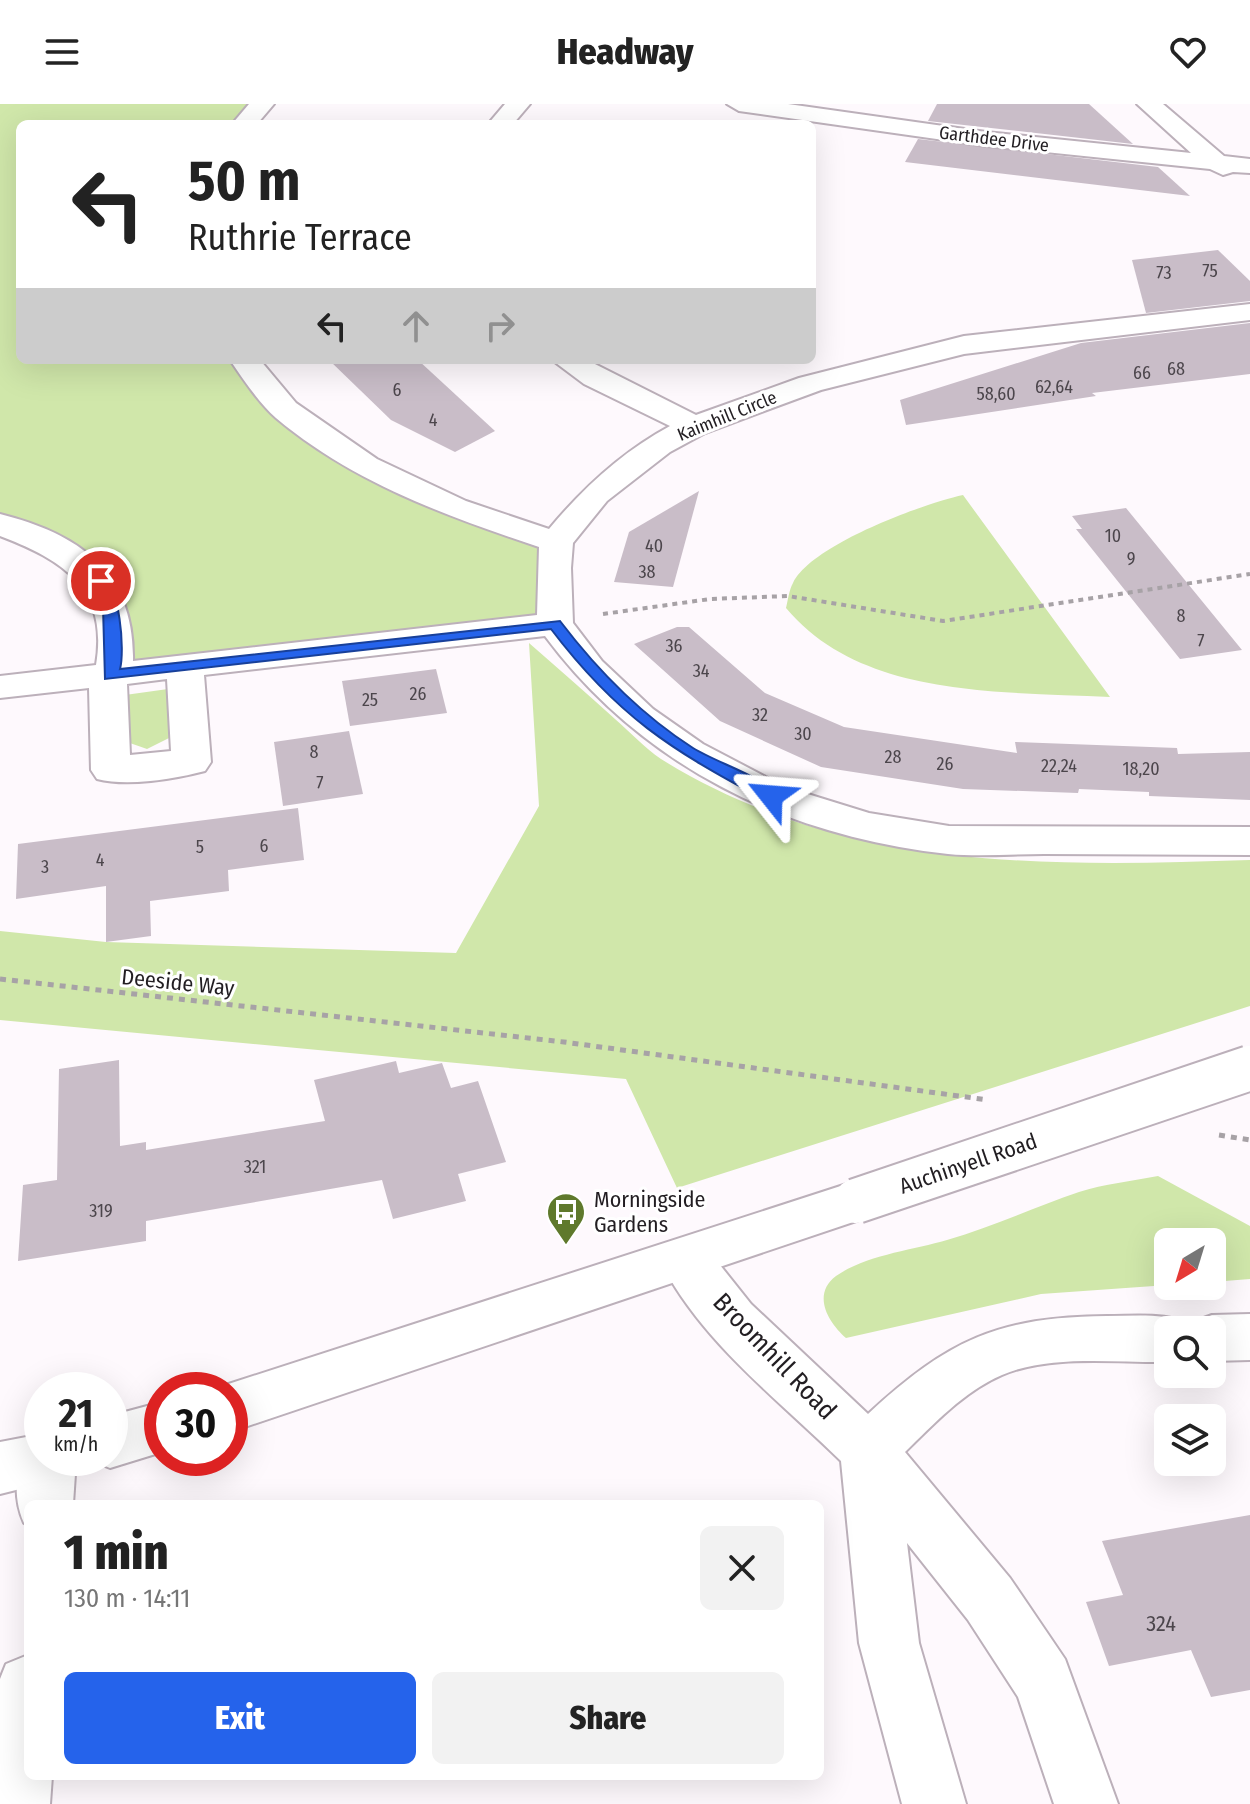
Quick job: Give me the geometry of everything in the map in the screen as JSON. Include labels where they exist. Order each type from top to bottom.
[{"type":"street","points":[[248,120],[262,104]]},
{"type":"street","points":[[504,120],[518,104]]},
{"type":"street","name":"Garthdee Drive","points":[[739,104],[986,139],[1250,166]]},
{"type":"street","points":[[1149,104],[1250,189]]},
{"type":"street","name":"Kaimhill Circle","points":[[556,542],[595,494],[659,445],[694,426],[810,384],[950,348],[1250,312]]},
{"type":"street","points":[[248,364],[285,410],[366,466],[454,508],[556,542],[555,624],[589,669],[639,717],[689,753],[771,796],[866,826],[949,840],[1250,841]]},
{"type":"street","points":[[573,364],[595,378],[694,426]]},
{"type":"street","points":[[0,524],[42,539],[75,558],[101,581],[110,607],[115,660],[108,686],[111,770],[191,762],[185,668]]},
{"type":"street","points":[[0,687],[555,624]]},
{"type":"street","name":"Auchinyell Road","points":[[686,1260],[1250,1068]]},
{"type":"street","points":[[248,1401],[686,1260]]},
{"type":"street","name":"Broomhill Road","points":[[686,1260],[732,1320],[868,1450]]},
{"type":"street","points":[[1226,1338],[1250,1337]]},
{"type":"street","points":[[868,1450],[962,1369],[1000,1352],[1051,1343],[1154,1339]]},
{"type":"street","points":[[868,1450],[889,1643],[934,1804]]},
{"type":"street","points":[[868,1450],[989,1599],[1043,1681],[1086,1804]]},
{"type":"street","points":[[0,1468],[24,1463]]},
{"type":"street","points":[[45,1500],[48,1476]]},
{"type":"street","points":[[18,1804],[24,1733]]},
{"type":"path","points":[[555,624],[710,599],[788,596],[943,621],[1250,574]]},
{"type":"path","name":"Deeside Way","points":[[0,979],[352,1017],[1004,1103]]},
{"type":"path","points":[[1208,1133],[1250,1140]]},
{"type":"green space","points":[[0,104],[262,104],[248,120],[16,120],[16,364],[250,364],[366,466],[556,542],[555,624],[111,675],[101,581],[0,524]]},
{"type":"green space","points":[[963,495],[1110,697],[980,690],[893,675],[854,659],[817,638],[786,608],[793,583],[821,554],[869,528]]},
{"type":"green space","points":[[529,643],[661,759],[730,796],[800,823],[873,842],[946,854],[1021,861],[1250,860],[1250,1006],[677,1188],[626,1079],[0,1020],[0,931],[106,942],[456,953],[539,806]]},
{"type":"green space","points":[[168,689],[169,738],[147,749],[127,742],[125,695]]},
{"type":"green space","points":[[1158,1176],[1250,1226],[1250,1279],[1226,1281],[1226,1228],[1154,1228],[1154,1286],[1041,1294],[846,1338],[829,1317],[825,1308],[825,1292],[836,1276],[848,1269],[890,1254],[964,1235],[1079,1192]]},
{"type":"building","points":[[937,104],[1089,104],[1133,144],[928,121]]},
{"type":"building","points":[[918,139],[1158,167],[1190,196],[905,162]]},
{"type":"building","points":[[1218,250],[1250,281],[1250,301],[1146,313],[1132,260]]},
{"type":"building","points":[[1250,323],[1250,374],[1092,393],[1096,396],[906,425],[900,400],[1081,343]]},
{"type":"building","points":[[333,364],[422,364],[495,431],[455,452],[391,420]]},
{"type":"building","points":[[699,491],[673,587],[614,582],[629,532]]},
{"type":"building","points":[[1126,508],[1242,650],[1180,659],[1076,529],[1082,529],[1072,516]]},
{"type":"building","points":[[677,627],[689,627],[765,693],[844,727],[1017,753],[1015,742],[1177,748],[1178,754],[1250,752],[1250,800],[1149,796],[1149,792],[1079,789],[1078,793],[963,789],[821,767],[720,721],[634,644]]},
{"type":"building","points":[[436,669],[447,713],[350,726],[342,681]]},
{"type":"building","points":[[349,731],[363,794],[283,806],[274,742]]},
{"type":"building","points":[[298,808],[304,860],[228,870],[229,891],[150,901],[151,936],[106,942],[106,886],[16,899],[18,844]]},
{"type":"building","points":[[119,1060],[120,1146],[146,1142],[146,1150],[325,1121],[314,1080],[396,1061],[399,1073],[442,1063],[451,1088],[478,1081],[506,1162],[458,1174],[466,1201],[393,1219],[382,1180],[146,1221],[146,1241],[18,1261],[23,1185],[57,1180],[59,1069]]},
{"type":"building","points":[[1250,1515],[1250,1690],[1211,1697],[1191,1650],[1109,1666],[1086,1602],[1123,1595],[1102,1541]]},
{"type":"place","name":"Morningside Gardens","points":[[566,1246]]},
{"type":"route","points":[[101,581],[110,607],[115,660],[111,675],[555,624],[589,669],[639,717],[689,753],[771,796]]}]
